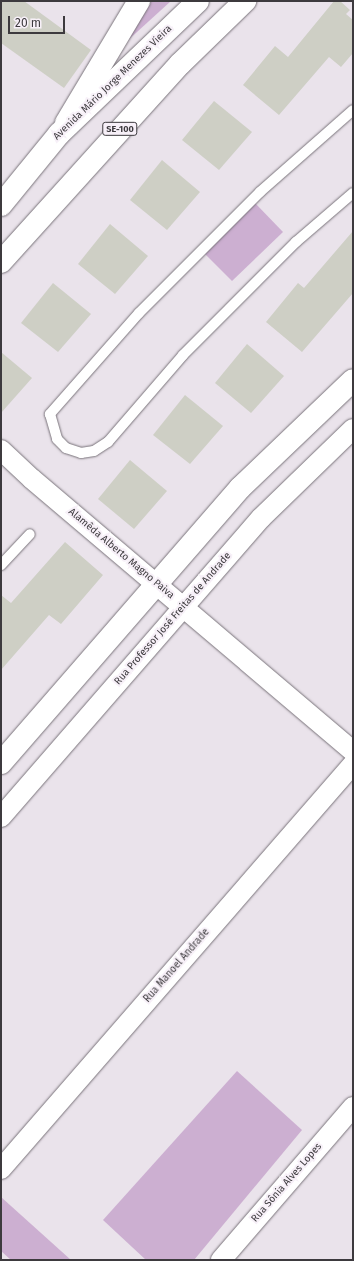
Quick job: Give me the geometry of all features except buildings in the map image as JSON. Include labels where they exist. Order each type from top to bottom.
[{"type":"street","points":[[59,134],[139,1]]},
{"type":"street","name":"Avenida Mário Jorge Menezes Vieira","points":[[1,205],[59,134],[198,1]]},
{"type":"street","name":"SE-100","points":[[1,262],[180,64],[245,1]]},
{"type":"street","points":[[1,763],[155,582],[240,488],[353,380]]},
{"type":"street","name":"Rua Professor José Freitas de Andrade","points":[[1,817],[261,518],[353,429]]},
{"type":"street","name":"Alamêda Alberto Magno Paiva","points":[[1,450],[32,479],[353,751]]},
{"type":"street","name":"Rua Manoel Andrade","points":[[1,1169],[353,764]]},
{"type":"street","name":"Rua Sônia Alves Lopes","points":[[221,1260],[353,1107]]},
{"type":"lane","points":[[353,110],[260,192],[139,314],[50,414],[57,439],[66,448],[81,453],[94,451],[108,442],[183,355],[296,242],[353,193]]},
{"type":"lane","points":[[1,565],[30,534]]},
{"type":"shaded area","points":[[151,1],[171,1],[126,42]]},
{"type":"shaded area","points":[[255,203],[283,232],[232,281],[204,253]]},
{"type":"shaded area","points":[[237,1071],[302,1130],[194,1260],[146,1260],[103,1220]]},
{"type":"shaded area","points":[[1,1197],[71,1260],[11,1260],[1,1251]]}]
